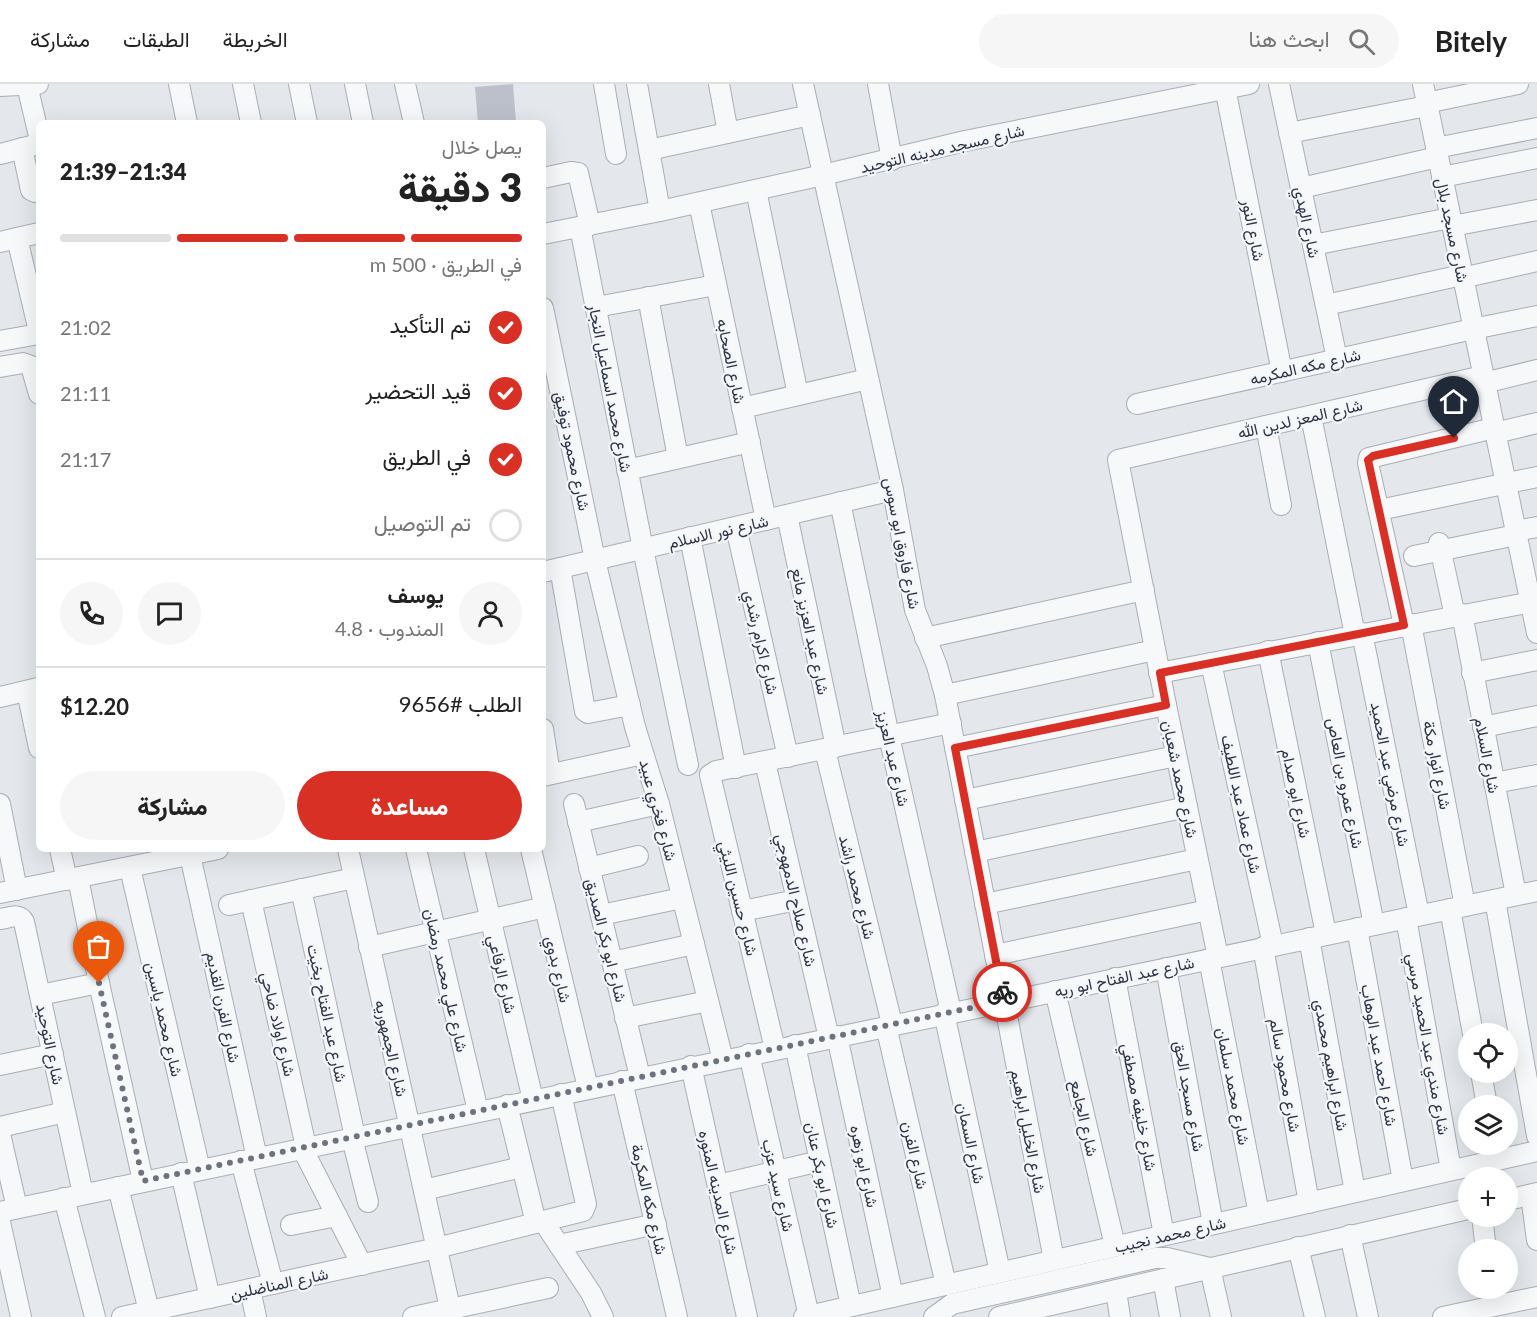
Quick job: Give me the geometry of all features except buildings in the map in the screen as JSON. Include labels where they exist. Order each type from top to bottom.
[{"type":"street","points":[[0,86],[38,84]]},
{"type":"street","points":[[178,84],[186,120]]},
{"type":"street","points":[[243,84],[250,120]]},
{"type":"street","points":[[299,84],[306,120]]},
{"type":"street","points":[[355,84],[362,120]]},
{"type":"street","points":[[405,84],[413,120]]},
{"type":"street","points":[[604,84],[616,154]]},
{"type":"street","points":[[637,84],[660,211]]},
{"type":"street","points":[[719,84],[728,133]]},
{"type":"street","name":"شارع فاروق ابو سوس","points":[[803,84],[893,490],[915,610],[945,695],[1004,1001]]},
{"type":"street","points":[[878,84],[892,160]]},
{"type":"street","name":"شارع مسجد مدينه التوحيد","points":[[546,233],[892,160],[965,141],[1249,84]]},
{"type":"street","name":"شارع الهدي","points":[[1279,84],[1337,359]]},
{"type":"street","points":[[1289,133],[1425,98],[1518,84]]},
{"type":"street","points":[[27,85],[36,123]]},
{"type":"street","name":"شارع النور","points":[[1225,88],[1282,372]]},
{"type":"street","name":"شارع مسجد بلال","points":[[1425,98],[1516,533],[1529,554],[1537,633]]},
{"type":"street","points":[[649,150],[810,115]]},
{"type":"street","points":[[1301,188],[1537,128]]},
{"type":"street","points":[[0,154],[31,146],[31,190],[36,192]]},
{"type":"street","points":[[1442,177],[1537,158]]},
{"type":"street","name":"شارع محمد اسماعيل النجار","points":[[546,177],[572,172],[578,173],[596,307],[688,765]]},
{"type":"street","points":[[756,190],[798,395]]},
{"type":"street","name":"شارع الصحابه","points":[[699,202],[766,520]]},
{"type":"street","points":[[1313,245],[1537,210]]},
{"type":"street","points":[[36,234],[8,240],[33,281],[36,306]]},
{"type":"street","points":[[1326,305],[1537,261]]},
{"type":"street","points":[[596,307],[716,285]]},
{"type":"street","points":[[648,297],[678,458]]},
{"type":"street","name":"شارع مكه المكرمه","points":[[1137,404],[1473,328],[1537,316]]},
{"type":"street","name":"شارع محمود توفيق","points":[[546,323],[595,560]]},
{"type":"street","points":[[0,341],[36,333]]},
{"type":"street","points":[[0,368],[23,363],[31,366],[36,384]]},
{"type":"street","name":"شارع المعز لدين الله","points":[[1118,460],[1311,416],[1537,370]]},
{"type":"street","points":[[742,408],[868,379]]},
{"type":"street","name":"شارع مرضي عبد الحميد","points":[[1311,416],[1359,634],[1413,917]]},
{"type":"street","points":[[1494,431],[1537,423]]},
{"type":"street","points":[[1266,426],[1281,505]]},
{"type":"street","name":"شارع انوار مكة","points":[[1472,1023],[1458,907],[1408,624],[1368,463],[1369,458],[1373,456],[1494,431]]},
{"type":"street","points":[[627,470],[750,442]]},
{"type":"street","name":"شارع محمد شعبان","points":[[1118,460],[1208,910],[1214,958]]},
{"type":"street","points":[[1378,510],[1537,477]]},
{"type":"street","name":"شارع نور الاسلام","points":[[548,567],[595,560],[893,490]]},
{"type":"street","name":"شارع عبد العزيز","points":[[840,502],[948,1013]]},
{"type":"street","name":"شارع عبد العزيز مانع","points":[[787,515],[830,748]]},
{"type":"street","name":"شارع اكرام رشدي","points":[[736,526],[788,757]]},
{"type":"street","points":[[1414,556],[1440,547],[1537,527]]},
{"type":"street","points":[[690,537],[736,768],[951,723]]},
{"type":"street","name":"شارع السلام","points":[[1440,547],[1472,673],[1516,895]]},
{"type":"street","name":"شارع فخري عبيد","points":[[595,560],[630,705],[659,804],[723,1060]]},
{"type":"street","points":[[548,567],[586,713],[630,705]]},
{"type":"street","points":[[925,638],[1144,590]]},
{"type":"street","points":[[1160,673],[1408,624],[1534,602]]},
{"type":"street","name":"شارع عمرو بن العاص","points":[[1318,642],[1366,926]]},
{"type":"street","points":[[945,695],[1155,650]]},
{"type":"street","name":"شارع ابو صدام","points":[[1268,651],[1318,936]]},
{"type":"street","points":[[1472,673],[1537,660]]},
{"type":"street","name":"شارع عماد عبد اللطيف","points":[[1211,663],[1268,946]]},
{"type":"street","points":[[0,697],[33,690],[36,719]]},
{"type":"street","points":[[955,748],[1166,705]]},
{"type":"street","points":[[1483,727],[1537,716]]},
{"type":"street","name":"شارع محمد راشد","points":[[830,748],[889,1025]]},
{"type":"street","points":[[547,775],[643,754]]},
{"type":"street","points":[[965,800],[1176,756]]},
{"type":"street","name":"شارع صلاح الدمهوجي","points":[[765,762],[797,900],[833,1037]]},
{"type":"street","name":"شارع حسين الليثي","points":[[736,768],[714,772],[710,777],[775,1049]]},
{"type":"street","points":[[1494,783],[1537,775]]},
{"type":"street","points":[[0,804],[9,892],[204,852]]},
{"type":"street","name":"شارع ابو بكر الصديق","points":[[631,1079],[626,1018],[576,813],[659,804]]},
{"type":"street","points":[[975,852],[1187,807]]},
{"type":"street","points":[[61,852],[72,879],[99,983],[143,1181]]},
{"type":"street","name":"شارع الجمهوريه","points":[[349,852],[451,1312]]},
{"type":"street","name":"شارع علي محمد رمضان","points":[[417,852],[478,1111]]},
{"type":"street","name":"شارع الرفاعي","points":[[475,852],[533,1100]]},
{"type":"street","name":"شارع بدوي","points":[[532,852],[588,1088]]},
{"type":"street","name":"شارع الفرن القديم","points":[[190,855],[273,1284]]},
{"type":"street","points":[[590,868],[638,856]]},
{"type":"street","points":[[985,904],[1197,859]]},
{"type":"street","name":"شارع محمد ياسين","points":[[130,868],[190,1171],[210,1298]]},
{"type":"street","points":[[229,905],[354,878]]},
{"type":"street","name":"شارع عبد الفتاح بخيت","points":[[300,889],[368,1202]]},
{"type":"street","name":"شارع عبد الفتاح ابو ريه","points":[[631,1079],[1537,891]]},
{"type":"street","points":[[601,915],[682,898]]},
{"type":"street","name":"شارع اولاد ضاحي","points":[[251,900],[304,1148],[362,1264]]},
{"type":"street","points":[[742,912],[797,900]]},
{"type":"street","points":[[1495,900],[1537,1136]]},
{"type":"street","points":[[369,947],[545,907]]},
{"type":"street","points":[[995,955],[1208,910]]},
{"type":"street","name":"شارع التوحيد","points":[[0,920],[17,916],[22,918],[65,1112],[74,1196],[95,1317]]},
{"type":"street","name":"شارع مندي عبد الحميد مرسي","points":[[1413,917],[1451,1170]]},
{"type":"street","name":"شارع احمد عبد الوهاب","points":[[1366,926],[1403,1181]]},
{"type":"street","name":"شارع ابراهيم محمدي","points":[[1318,936],[1355,1192]]},
{"type":"street","points":[[612,962],[694,944]]},
{"type":"street","name":"شارع محمود سالم","points":[[1268,946],[1309,1203]]},
{"type":"street","name":"شارع محمد سلمان","points":[[1214,958],[1258,1214]]},
{"type":"street","name":"شارع مسجد الحق","points":[[1166,968],[1213,1224]]},
{"type":"street","name":"شارع خليفه مصطفي","points":[[1115,978],[1164,1235]]},
{"type":"street","points":[[40,995],[99,983]]},
{"type":"street","name":"شارع الجامع","points":[[1054,991],[1115,1246]]},
{"type":"street","points":[[626,1018],[708,1001]]},
{"type":"street","name":"شارع الخليل ابراهيم","points":[[1004,1001],[1054,1260]]},
{"type":"street","name":"شارع السمان","points":[[948,1013],[1000,1272]]},
{"type":"street","name":"شارع الفرن","points":[[889,1025],[946,1285]]},
{"type":"street","name":"شارع ابو زهره","points":[[833,1037],[893,1297]]},
{"type":"street","name":"شارع ابو بكر عنان","points":[[795,1045],[851,1306]]},
{"type":"street","points":[[1,1061],[52,1054]]},
{"type":"street","name":"شارع سيد عزب","points":[[749,1054],[806,1316]]},
{"type":"street","name":"شارع المدينه المنوره","points":[[691,1066],[747,1317]]},
{"type":"street","points":[[0,1134],[8,1210],[631,1079]]},
{"type":"street","name":"شارع مكه المكرمة","points":[[631,1079],[656,1224],[677,1317]]},
{"type":"street","name":"شارع المناضلين","points":[[122,1317],[437,1248],[583,1211],[586,1207],[561,1094]]},
{"type":"street","points":[[507,1105],[522,1167],[539,1222],[559,1245],[591,1293],[603,1317]]},
{"type":"street","points":[[0,1127],[65,1112]]},
{"type":"street","name":"شارع محمد نجيب","points":[[1518,1151],[1537,1151]]},
{"type":"street","name":"شارع محمد نجيب","points":[[1479,1167],[1493,1155]]},
{"type":"street","points":[[718,1185],[820,1161]]},
{"type":"street","points":[[424,1190],[522,1167]]},
{"type":"street","name":"شارع محمد نجيب","points":[[806,1316],[1451,1170],[1458,1170]]},
{"type":"street","points":[[118,1187],[149,1311]]},
{"type":"street","points":[[1518,1198],[1534,1194],[1537,1240]]},
{"type":"street","points":[[999,1317],[1064,1310],[1116,1291],[1163,1279],[1458,1211]]},
{"type":"street","points":[[291,1225],[337,1216]]},
{"type":"street","points":[[0,1222],[21,1317]]},
{"type":"street","points":[[559,1245],[656,1224]]},
{"type":"street","points":[[1350,1235],[1368,1317]]},
{"type":"street","points":[[1298,1247],[1315,1317]]},
{"type":"street","points":[[934,1317],[952,1304],[1155,1258],[1167,1258],[1210,1268]]},
{"type":"street","points":[[1210,1268],[1221,1317]]},
{"type":"street","points":[[1163,1279],[1170,1317]]},
{"type":"street","points":[[413,1317],[451,1312],[548,1288]]},
{"type":"street","points":[[250,1289],[256,1317]]},
{"type":"street","points":[[1116,1291],[1120,1317]]},
{"type":"street","points":[[1443,1317],[1493,1304],[1537,1297]]},
{"type":"way so far","points":[[99,983],[143,1181],[1004,1001],[1002,992]]},
{"type":"route","points":[[1002,992],[955,748],[1166,705],[1160,673],[1404,625],[1368,460],[1373,456],[1454,438]]}]
